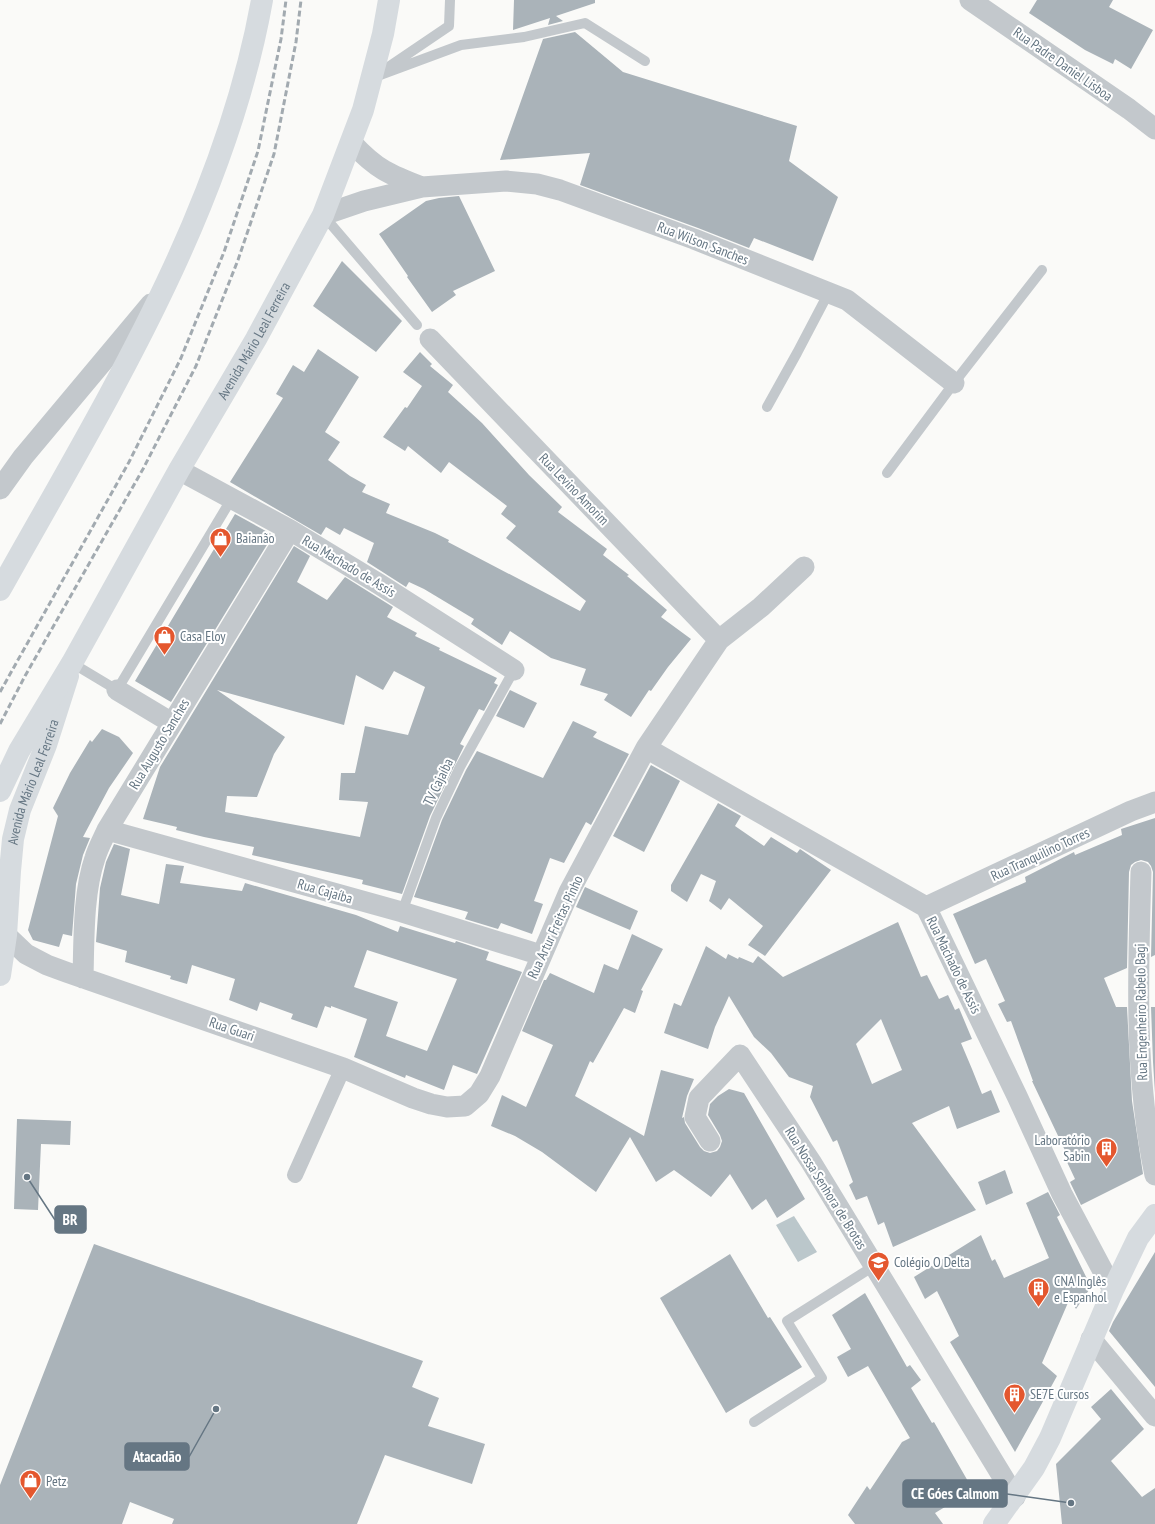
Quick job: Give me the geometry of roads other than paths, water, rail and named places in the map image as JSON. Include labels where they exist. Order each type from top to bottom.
[{"type":"main road","points":[[0,590],[126,366],[164,288],[194,221],[224,144],[257,32],[262,0]]},
{"type":"main road","name":"Avenida Mário Leal Ferreira","points":[[0,791],[19,751],[72,663],[179,470],[256,339],[323,215],[352,143],[372,78],[383,34],[389,0]]},
{"type":"main road","name":"Avenida Mário Leal Ferreira","points":[[0,975],[6,935],[10,863],[13,839],[20,810],[46,745],[72,663]]},
{"type":"main road","points":[[994,1524],[1034,1468],[1050,1438],[1113,1290],[1138,1238],[1155,1215]]},
{"type":"street","name":"Rua Padre Daniel Lisboa","points":[[970,0],[1129,109],[1155,129]]},
{"type":"street","name":"Rua Wilson Sanches","points":[[352,143],[377,167],[392,176],[422,187]]},
{"type":"street","name":"Rua Wilson Sanches","points":[[323,215],[364,201],[422,187],[506,181],[537,184],[560,190],[694,239],[847,300],[954,383]]},
{"type":"street","points":[[0,489],[23,457],[164,288]]},
{"type":"street","name":"Rua Levino Amorim","points":[[423,332],[719,640]]},
{"type":"street","name":"Rua Machado de Assis","points":[[179,470],[290,530],[379,584],[514,670]]},
{"type":"street","name":"Rua Augusto Sanches","points":[[83,978],[84,938],[89,882],[95,858],[107,830],[290,530]]},
{"type":"street","points":[[646,748],[719,640],[761,607],[804,567]]},
{"type":"street","points":[[117,690],[172,723]]},
{"type":"street","name":"Rua Machado de Assis","points":[[646,748],[926,907],[1017,1096],[1062,1194],[1113,1290]]},
{"type":"street","name":"Rua Artur Freitas Pinho","points":[[465,1106],[479,1094],[490,1076],[569,892],[646,748]]},
{"type":"street","name":"Rua Tranquilino Torres","points":[[926,907],[1131,811],[1155,802]]},
{"type":"street","name":"Rua Cajaíba","points":[[107,830],[402,912],[541,955]]},
{"type":"street","name":"Rua Engenheiro Rabelo Bagi","points":[[1141,872],[1138,967],[1140,1047],[1144,1110],[1155,1175]]},
{"type":"street","name":"Rua Guari","points":[[6,935],[26,954],[47,965],[343,1068],[413,1098],[447,1107],[465,1106]]},
{"type":"street","name":"Rua Nossa Senhora de Brotas","points":[[710,1141],[695,1117],[699,1098],[740,1055],[811,1162],[1014,1497]]},
{"type":"street","points":[[295,1175],[343,1068]]},
{"type":"street","points":[[1091,1339],[1155,1416]]},
{"type":"lane","points":[[372,78],[450,26],[450,0]]},
{"type":"lane","points":[[372,78],[460,45],[524,37],[586,23],[645,61]]},
{"type":"lane","points":[[323,215],[423,332]]},
{"type":"lane","points":[[887,474],[954,383],[1042,270]]},
{"type":"lane","points":[[767,407],[829,292]]},
{"type":"lane","points":[[72,663],[117,690],[232,498]]},
{"type":"lane","name":"TV Cajaíba","points":[[402,912],[436,818],[460,767],[514,670]]},
{"type":"lane","points":[[754,1422],[822,1378],[787,1321],[874,1266]]},
{"type":"railway","points":[[0,692],[129,462],[181,358],[224,252],[258,151],[281,39],[286,0]]},
{"type":"railway","points":[[0,724],[25,676],[143,469],[196,366],[238,260],[274,154],[296,42],[301,0]]},
{"type":"place","name":"Baianão","points":[[221,558]]},
{"type":"place","name":"Casa Eloy","points":[[164,656]]},
{"type":"place","name":"Laboratório Sabin","points":[[1106,1168]]},
{"type":"place","name":"BR","points":[[27,1177]]},
{"type":"place","name":"Colégio O Delta","points":[[878,1282]]},
{"type":"place","name":"CNA Inglês e Espanhol","points":[[1038,1308]]},
{"type":"place","name":"Atacadão","points":[[216,1409]]},
{"type":"place","name":"SE7E Cursos","points":[[1014,1414]]},
{"type":"place","name":"Petz","points":[[31,1500]]},
{"type":"place","name":"CE Góes Calmom","points":[[1071,1503]]}]
